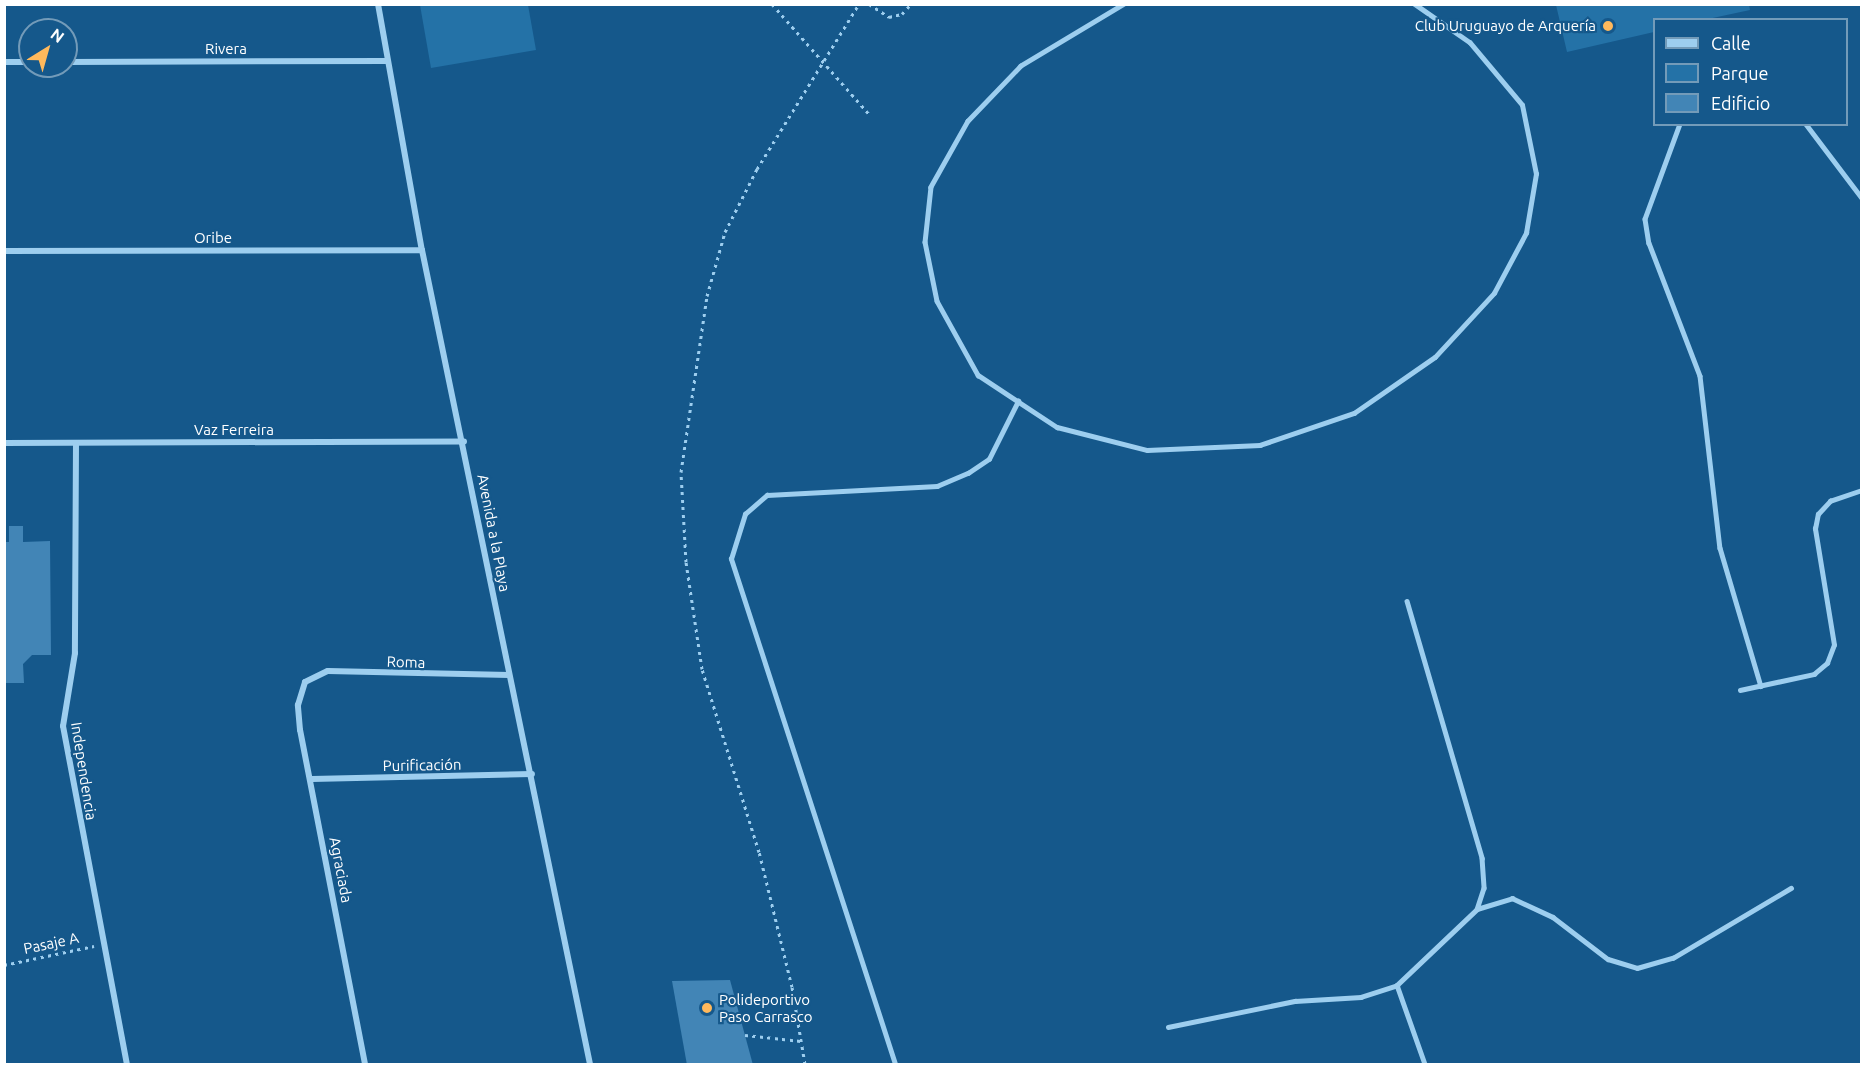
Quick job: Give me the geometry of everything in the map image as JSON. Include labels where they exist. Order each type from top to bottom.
[{"type":"street","name":"Avenida a la Playa","points":[[378,4],[386,61],[422,250],[464,441],[509,675],[532,774],[590,1065]]},
{"type":"street","name":"Rivera","points":[[78,62],[386,61]]},
{"type":"street","name":"Oribe","points":[[4,251],[422,250]]},
{"type":"street","name":"Vaz Ferreira","points":[[4,443],[464,441]]},
{"type":"street","name":"Independencia","points":[[76,443],[75,653],[63,707],[63,726],[127,1065]]},
{"type":"street","name":"Roma","points":[[305,682],[328,671],[509,675]]},
{"type":"street","name":"Agraciada","points":[[305,682],[298,705],[365,1065]]},
{"type":"street","name":"Purificación","points":[[312,779],[532,774]]},
{"type":"lane","points":[[1124,4],[1021,66],[968,121],[931,187],[925,242],[937,301],[978,375],[1057,427],[1147,450],[1260,445],[1354,413],[1435,357],[1494,293],[1526,233],[1536,174],[1522,105],[1470,43],[1414,4]]},
{"type":"lane","points":[[1679,126],[1645,219],[1649,243],[1700,376],[1720,548],[1761,686]]},
{"type":"lane","points":[[1808,126],[1862,198]]},
{"type":"lane","points":[[895,1065],[731,559],[745,514],[767,495],[937,486],[968,473],[989,459],[1018,401]]},
{"type":"lane","points":[[1740,690],[1814,674],[1827,663],[1834,645],[1815,529],[1818,514],[1830,501],[1862,490]]},
{"type":"lane","points":[[1407,601],[1482,858],[1484,888],[1477,909]]},
{"type":"lane","points":[[1168,1027],[1295,1001],[1361,997],[1397,985],[1477,909],[1512,898],[1553,917],[1608,959],[1637,968],[1673,958],[1791,888]]},
{"type":"lane","points":[[1397,985],[1425,1065]]},
{"type":"path","points":[[772,4],[870,115]]},
{"type":"path","points":[[870,4],[890,17],[902,14],[911,4]]},
{"type":"path","name":"Pasaje A","points":[[4,965],[103,944]]},
{"type":"path","points":[[745,1035],[801,1041],[804,1065]]},
{"type":"green space","name":"Club Uruguayo de Arquería","points":[[1749,4],[1750,10],[1713,18],[1653,18],[1653,32],[1567,52],[1556,5]]},
{"type":"green space","points":[[420,5],[528,5],[536,50],[431,68]]},
{"type":"building","points":[[9,526],[23,526],[23,542],[50,541],[51,655],[32,655],[23,664],[24,683],[4,683],[4,542],[9,542]]},
{"type":"building","name":"Polideportivo Paso Carrasco","points":[[730,980],[753,1065],[687,1065],[672,981]]},
{"type":"place","name":"Club Uruguayo de Arquería","points":[[1608,26]]},
{"type":"place","name":"Polideportivo Paso Carrasco","points":[[707,1008]]}]
